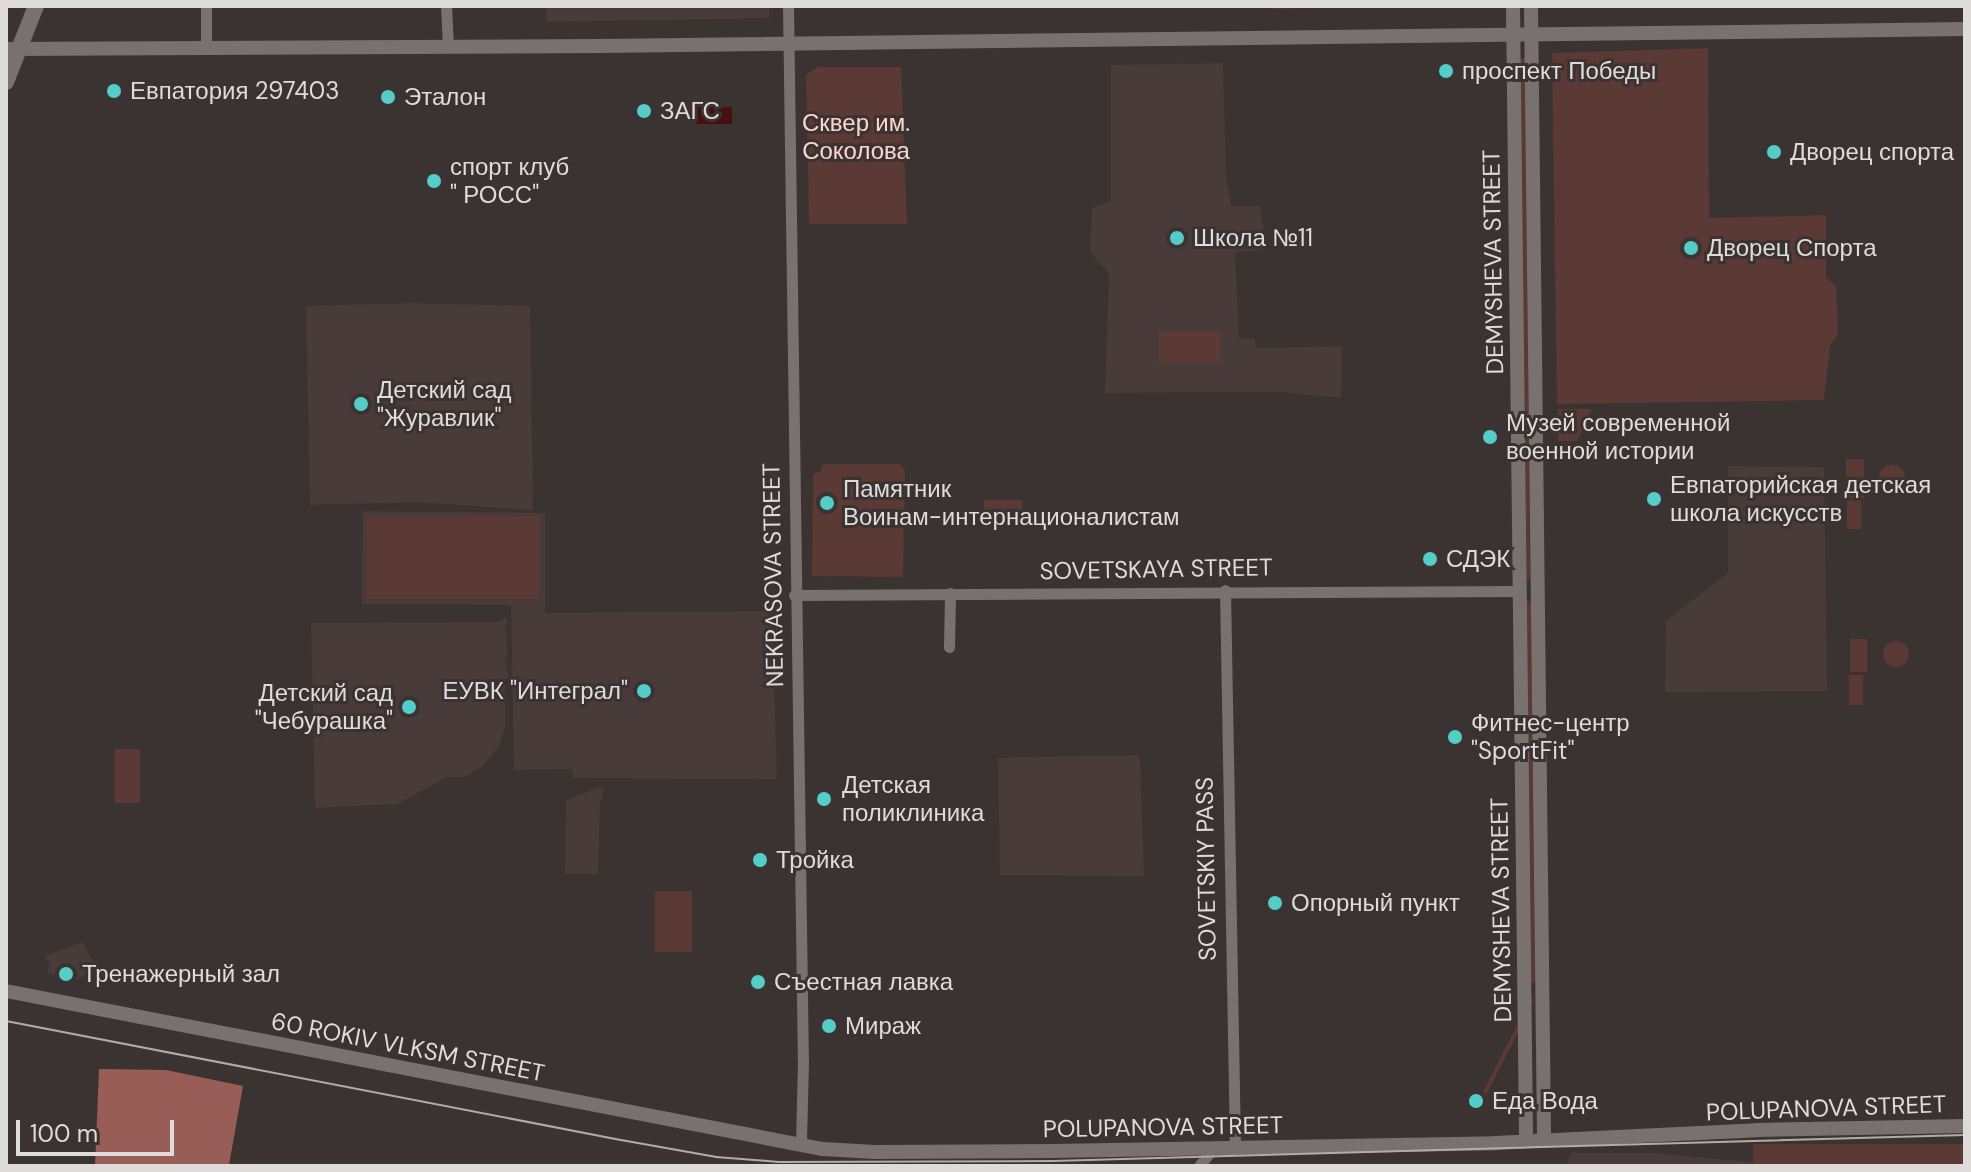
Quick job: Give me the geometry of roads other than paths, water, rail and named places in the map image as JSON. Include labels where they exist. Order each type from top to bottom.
[{"type":"main road","points":[[6,82],[12,50],[36,6]]},
{"type":"street","points":[[206,6],[206,48]]},
{"type":"street","points":[[446,6],[448,46]]},
{"type":"street","name":"NEKRASOVA STREET","points":[[788,6],[803,1061],[801,1144]]},
{"type":"street","name":"DEMYSHEVA STREET","points":[[1513,6],[1526,1141]]},
{"type":"street","name":"DEMYSHEVA STREET","points":[[1531,6],[1544,1141]]},
{"type":"street","points":[[12,50],[1965,29]]},
{"type":"street","points":[[1519,591],[1536,587]]},
{"type":"street","name":"SOVETSKAYA STREET","points":[[794,595],[1225,590],[1519,591]]},
{"type":"street","name":"SOVETSKIY PASS","points":[[1225,590],[1235,1148]]},
{"type":"street","points":[[949,647],[950,593]]},
{"type":"street","name":"60 ROKIV VLKSM STREET","points":[[6,991],[801,1144]]},
{"type":"street","points":[[1524,991],[1541,991]]},
{"type":"street","name":"POLUPANOVA STREET","points":[[801,1144],[875,1152],[1213,1149],[1965,1126]]},
{"type":"street","points":[[1199,1166],[1213,1149]]},
{"type":"tram line","points":[[6,1021],[621,1140],[716,1157],[779,1162],[1053,1161],[1965,1135]]},
{"type":"place","name":"проспект Победы","points":[[1446,71]]},
{"type":"place","name":"Евпатория 297403","points":[[114,91]]},
{"type":"place","name":"Эталон","points":[[388,97]]},
{"type":"place","name":"ЗАГС","points":[[644,111]]},
{"type":"place","name":"Дворец спорта","points":[[1774,152]]},
{"type":"place","name":"спорт клуб \" РОСС\"","points":[[434,181]]},
{"type":"place","name":"Школа №11","points":[[1177,238]]},
{"type":"place","name":"Дворец Спорта","points":[[1691,248]]},
{"type":"place","name":"Детский сад \"Журавлик\"","points":[[361,404]]},
{"type":"place","name":"Музей современной военной истории","points":[[1490,437]]},
{"type":"place","name":"Евпаторийская детская школа искусств","points":[[1654,499]]},
{"type":"place","name":"Памятник Воинам-интернационалистам","points":[[827,503]]},
{"type":"place","name":"СДЭК","points":[[1430,559]]},
{"type":"place","name":"ЕУВК \"Интеграл\"","points":[[644,691]]},
{"type":"place","name":"Детский сад \"Чебурашка\"","points":[[409,707]]},
{"type":"place","name":"Фитнес-центр \"SportFit\"","points":[[1455,737]]},
{"type":"place","name":"Детская поликлиника","points":[[824,799]]},
{"type":"place","name":"Тройка","points":[[760,860]]},
{"type":"place","name":"Опорный пункт","points":[[1275,903]]},
{"type":"place","name":"Тренажерный зал","points":[[66,974]]},
{"type":"place","name":"Съестная лавка","points":[[758,982]]},
{"type":"place","name":"Мираж","points":[[829,1026]]},
{"type":"place","name":"Еда Вода","points":[[1476,1101]]},
{"type":"park label","name":"Сквер им. Соколова","points":[[856,137]]}]
